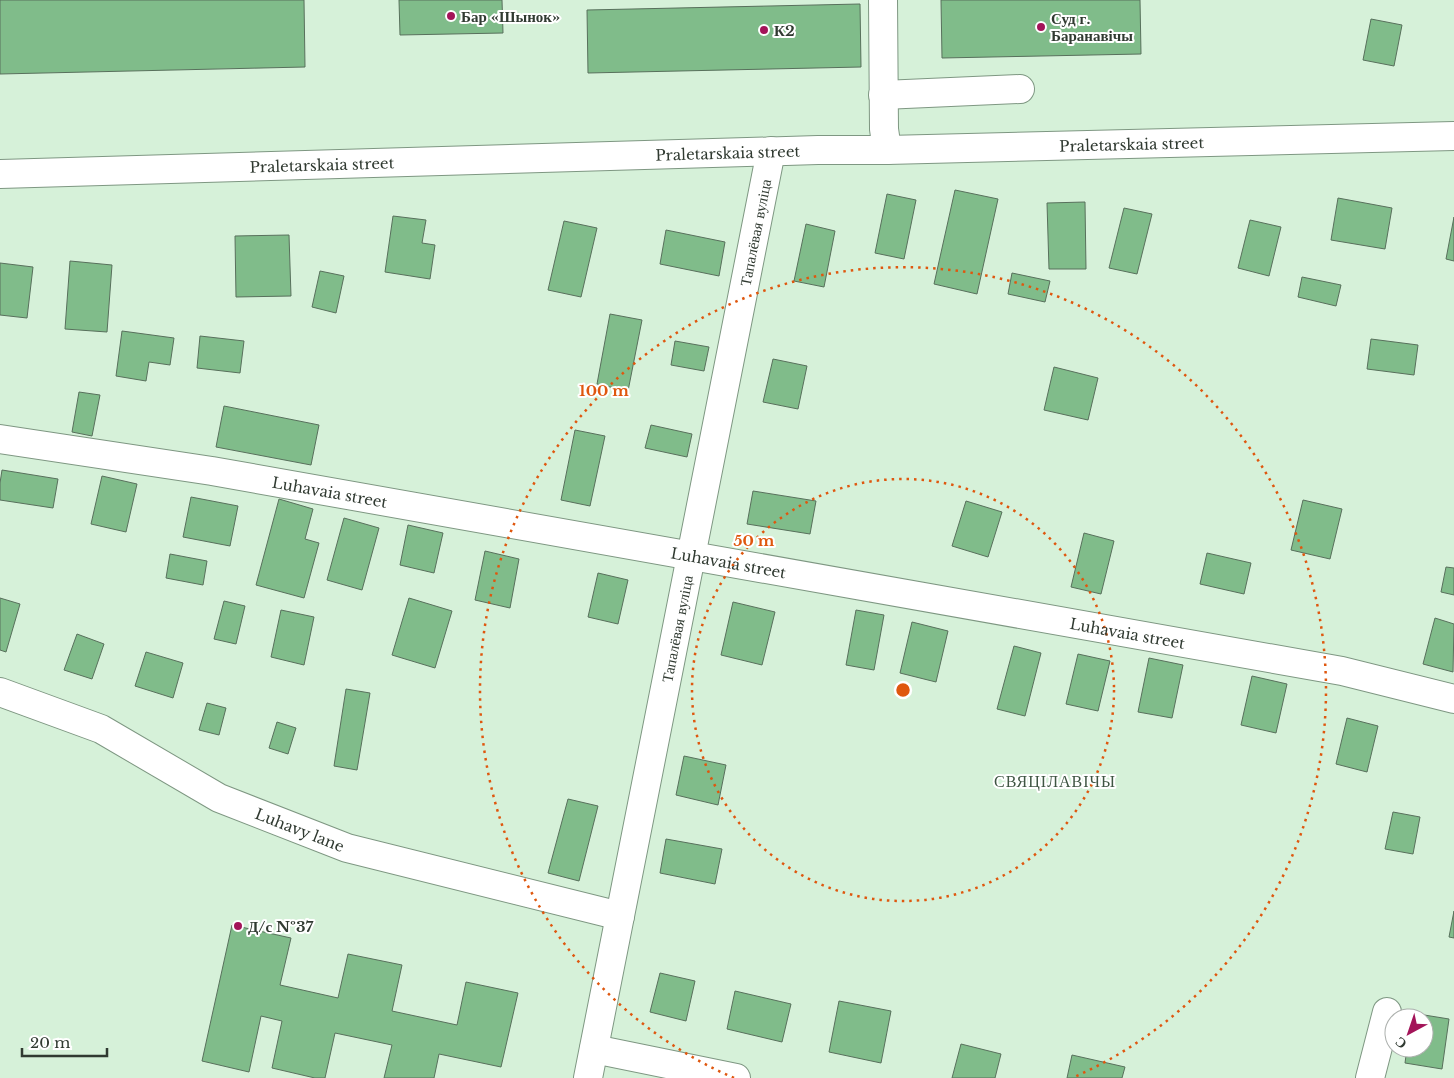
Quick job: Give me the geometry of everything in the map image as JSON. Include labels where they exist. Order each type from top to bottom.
[{"type":"street","points":[[883,0],[883,95],[887,150]]},
{"type":"street","points":[[883,95],[1020,89]]},
{"type":"street","name":"Praletarskaia street","points":[[0,174],[771,151],[887,150],[1454,136]]},
{"type":"street","name":"Тапалёвая вуліца","points":[[588,1078],[771,151]]},
{"type":"street","name":"Luhavaia street","points":[[0,439],[212,471],[1342,671],[1454,699]]},
{"type":"street","name":"Luhavy lane","points":[[0,692],[102,729],[219,798],[347,848],[620,916]]},
{"type":"street","points":[[1370,1078],[1384,1024]]},
{"type":"street","points":[[594,1049],[736,1078]]},
{"type":"building","points":[[0,0],[304,0],[305,67],[0,74]]},
{"type":"building","name":"Бар «Шынок»","points":[[399,0],[502,0],[503,33],[400,35]]},
{"type":"building","name":"Суд г. Баранавічы","points":[[941,0],[1140,0],[1141,54],[942,58]]},
{"type":"building","points":[[860,4],[861,67],[588,73],[587,10]]},
{"type":"building","points":[[1371,19],[1402,25],[1394,66],[1363,60]]},
{"type":"building","points":[[955,190],[998,199],[977,294],[934,284]]},
{"type":"building","points":[[887,194],[916,200],[904,259],[875,253]]},
{"type":"building","points":[[1338,198],[1392,208],[1385,249],[1331,240]]},
{"type":"building","points":[[1085,202],[1086,269],[1049,269],[1047,203]]},
{"type":"building","points":[[1124,208],[1152,214],[1137,274],[1109,268]]},
{"type":"building","points":[[393,216],[426,220],[422,243],[435,245],[430,279],[385,272]]},
{"type":"building","points":[[1454,217],[1454,261],[1446,259]]},
{"type":"building","points":[[1250,220],[1281,227],[1269,276],[1238,268]]},
{"type":"building","points":[[564,221],[597,228],[581,297],[548,290]]},
{"type":"building","points":[[806,224],[835,231],[824,287],[794,281]]},
{"type":"building","points":[[666,230],[725,242],[719,276],[660,264]]},
{"type":"building","points":[[289,235],[291,296],[236,297],[235,236]]},
{"type":"building","points":[[70,261],[112,265],[107,332],[65,329]]},
{"type":"building","points":[[0,263],[33,267],[27,318],[0,315]]},
{"type":"building","points":[[320,271],[344,276],[336,313],[312,307]]},
{"type":"building","points":[[1012,273],[1050,281],[1045,302],[1008,294]]},
{"type":"building","points":[[1302,277],[1341,285],[1336,306],[1298,297]]},
{"type":"building","points":[[610,314],[642,320],[628,391],[597,384]]},
{"type":"building","points":[[122,331],[174,338],[170,365],[149,362],[146,381],[116,376]]},
{"type":"building","points":[[200,336],[244,341],[240,373],[197,368]]},
{"type":"building","points":[[1371,339],[1418,345],[1414,375],[1367,369]]},
{"type":"building","points":[[675,341],[709,347],[704,371],[671,365]]},
{"type":"building","points":[[773,359],[807,366],[798,409],[763,402]]},
{"type":"building","points":[[1054,367],[1098,378],[1088,420],[1044,410]]},
{"type":"building","points":[[79,392],[100,395],[92,436],[72,432]]},
{"type":"building","points":[[224,406],[319,425],[311,465],[216,447]]},
{"type":"building","points":[[651,425],[692,434],[687,457],[645,448]]},
{"type":"building","points":[[575,430],[605,436],[590,506],[561,500]]},
{"type":"building","points":[[2,470],[58,479],[53,508],[0,500]]},
{"type":"building","points":[[102,476],[137,484],[126,532],[91,524]]},
{"type":"building","points":[[753,491],[816,501],[810,534],[747,524]]},
{"type":"building","points":[[191,497],[238,506],[230,546],[183,537]]},
{"type":"building","points":[[279,499],[313,509],[305,539],[319,543],[304,598],[256,585]]},
{"type":"building","points":[[1303,500],[1342,509],[1330,559],[1291,550]]},
{"type":"building","points":[[966,501],[1002,512],[988,557],[952,546]]},
{"type":"building","points":[[344,518],[379,528],[362,590],[327,580]]},
{"type":"building","points":[[408,525],[443,533],[434,573],[400,565]]},
{"type":"building","points":[[1084,533],[1114,541],[1101,594],[1071,587]]},
{"type":"building","points":[[485,551],[519,559],[510,608],[475,600]]},
{"type":"building","points":[[1207,553],[1251,563],[1244,594],[1200,584]]},
{"type":"building","points":[[170,554],[207,561],[203,585],[166,578]]},
{"type":"building","points":[[1446,567],[1454,568],[1454,595],[1441,592]]},
{"type":"building","points":[[598,573],[628,580],[618,624],[588,617]]},
{"type":"building","points":[[0,598],[20,604],[6,652],[0,650]]},
{"type":"building","points":[[409,598],[452,611],[435,668],[392,655]]},
{"type":"building","points":[[224,601],[245,606],[236,644],[214,639]]},
{"type":"building","points":[[733,602],[775,612],[762,665],[721,655]]},
{"type":"building","points":[[281,610],[314,617],[304,665],[271,657]]},
{"type":"building","points":[[856,610],[884,615],[874,670],[846,665]]},
{"type":"building","points":[[1435,618],[1454,624],[1453,672],[1423,664]]},
{"type":"building","points":[[912,622],[948,631],[936,682],[900,673]]},
{"type":"building","points":[[77,634],[104,644],[92,679],[64,670]]},
{"type":"building","points":[[1014,646],[1041,653],[1025,716],[997,709]]},
{"type":"building","points":[[146,652],[183,663],[173,698],[135,686]]},
{"type":"building","points":[[1078,654],[1110,661],[1098,711],[1066,704]]},
{"type":"building","points":[[1149,658],[1183,665],[1172,718],[1138,712]]},
{"type":"building","points":[[1252,676],[1287,684],[1276,733],[1241,725]]},
{"type":"building","points":[[346,689],[370,693],[357,770],[334,766]]},
{"type":"building","points":[[207,703],[226,708],[219,735],[199,730]]},
{"type":"building","points":[[1347,718],[1378,726],[1367,772],[1336,764]]},
{"type":"building","points":[[277,722],[296,728],[288,754],[269,748]]},
{"type":"building","points":[[684,756],[726,765],[718,805],[676,795]]},
{"type":"building","points":[[568,799],[598,806],[579,881],[548,873]]},
{"type":"building","points":[[1393,812],[1420,817],[1413,854],[1385,849]]},
{"type":"building","points":[[666,839],[722,849],[715,884],[660,873]]},
{"type":"building","points":[[1454,911],[1454,938],[1449,937]]},
{"type":"building","points":[[232,925],[291,938],[280,985],[338,998],[348,954],[402,965],[392,1011],[457,1025],[466,982],[518,993],[501,1067],[439,1054],[434,1078],[384,1078],[392,1045],[335,1033],[325,1078],[315,1078],[272,1068],[282,1021],[261,1016],[249,1072],[202,1061]]},
{"type":"building","points":[[660,973],[695,981],[686,1021],[650,1012]]},
{"type":"building","points":[[735,991],[791,1004],[782,1042],[727,1029]]},
{"type":"building","points":[[839,1001],[891,1011],[881,1063],[829,1052]]},
{"type":"building","points":[[1434,1017],[1449,1019],[1442,1069],[1405,1063],[1406,1058],[1434,1058]]},
{"type":"building","points":[[961,1044],[1001,1054],[995,1078],[952,1078]]},
{"type":"building","points":[[1072,1055],[1125,1067],[1122,1078],[1067,1078]]},
{"type":"place","name":"Бар «Шынок»","points":[[451,16]]},
{"type":"place","name":"Суд г. Баранавічы","points":[[1041,27]]},
{"type":"place","name":"К2","points":[[764,30]]},
{"type":"place","name":"Д/с №37","points":[[238,926]]},
{"type":"district","name":"СВЯЦІЛАВІЧЫ","points":[[1055,781]]}]
